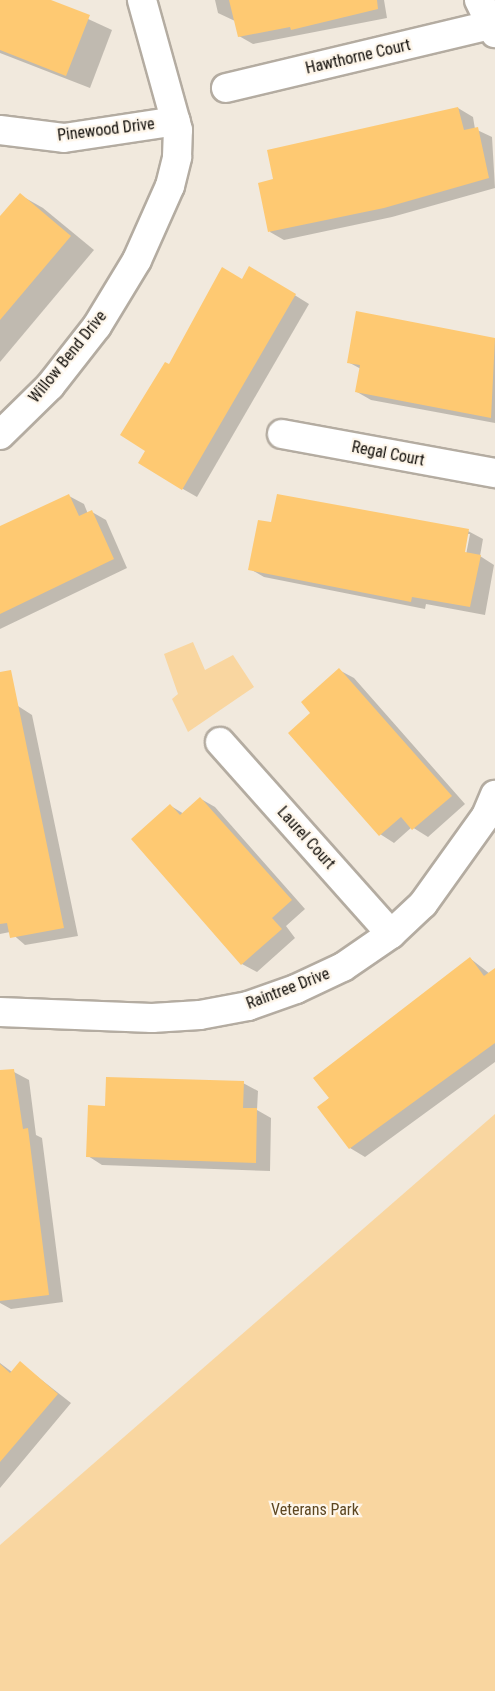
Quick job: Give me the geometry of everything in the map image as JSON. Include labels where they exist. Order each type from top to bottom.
[{"type":"street","name":"Willow Bend Drive","points":[[0,435],[50,386],[90,334],[137,260],[170,186],[177,157],[176,121],[142,0]]},
{"type":"street","points":[[479,0],[493,29]]},
{"type":"street","name":"Hawthorne Court","points":[[226,88],[493,29]]},
{"type":"street","name":"Pinewood Drive","points":[[0,130],[64,138],[176,121]]},
{"type":"street","name":"Regal Court","points":[[282,434],[495,473]]},
{"type":"street","name":"Laurel Court","points":[[220,742],[391,934]]},
{"type":"street","name":"Raintree Drive","points":[[0,1012],[152,1018],[229,1010],[296,989],[343,967],[391,934],[423,904],[458,859],[486,816],[495,795]]},
{"type":"green space","points":[[193,642],[205,670],[233,655],[254,687],[188,732],[172,699],[178,694],[164,654]]},
{"type":"green space","name":"Veterans Park","points":[[495,1114],[495,1691],[0,1691],[0,1545]]},
{"type":"building","points":[[0,0],[51,0],[90,15],[66,76],[0,50]]},
{"type":"building","points":[[229,0],[377,0],[378,9],[291,30],[290,27],[238,37]]},
{"type":"building","points":[[458,107],[464,130],[478,127],[489,178],[384,208],[268,232],[258,183],[273,179],[267,150]]},
{"type":"building","points":[[20,193],[71,236],[0,320],[0,216]]},
{"type":"building","points":[[249,266],[296,294],[182,490],[138,463],[145,451],[120,435],[165,362],[169,364],[222,267],[242,279]]},
{"type":"building","points":[[356,311],[495,338],[491,418],[355,392],[360,365],[347,363]]},
{"type":"building","points":[[69,494],[79,516],[92,510],[114,559],[0,614],[0,526]]},
{"type":"building","points":[[277,494],[469,529],[465,552],[481,555],[470,607],[412,597],[411,602],[248,570],[258,520],[271,522]]},
{"type":"building","points":[[339,668],[452,796],[412,830],[401,817],[379,836],[288,733],[310,713],[301,702]]},
{"type":"building","points":[[11,670],[64,928],[10,938],[7,923],[0,924],[0,672]]},
{"type":"building","points":[[200,797],[292,900],[272,918],[282,929],[241,965],[131,839],[170,804],[180,815]]},
{"type":"building","points":[[470,957],[484,976],[495,968],[495,1043],[349,1149],[317,1107],[329,1098],[313,1078]]},
{"type":"building","points":[[14,1069],[23,1129],[28,1128],[49,1295],[0,1301],[0,1070]]},
{"type":"building","points":[[106,1077],[244,1081],[243,1108],[257,1108],[256,1163],[86,1157],[88,1105],[105,1106]]},
{"type":"building","points":[[20,1361],[58,1394],[0,1462],[0,1364],[10,1373]]}]
